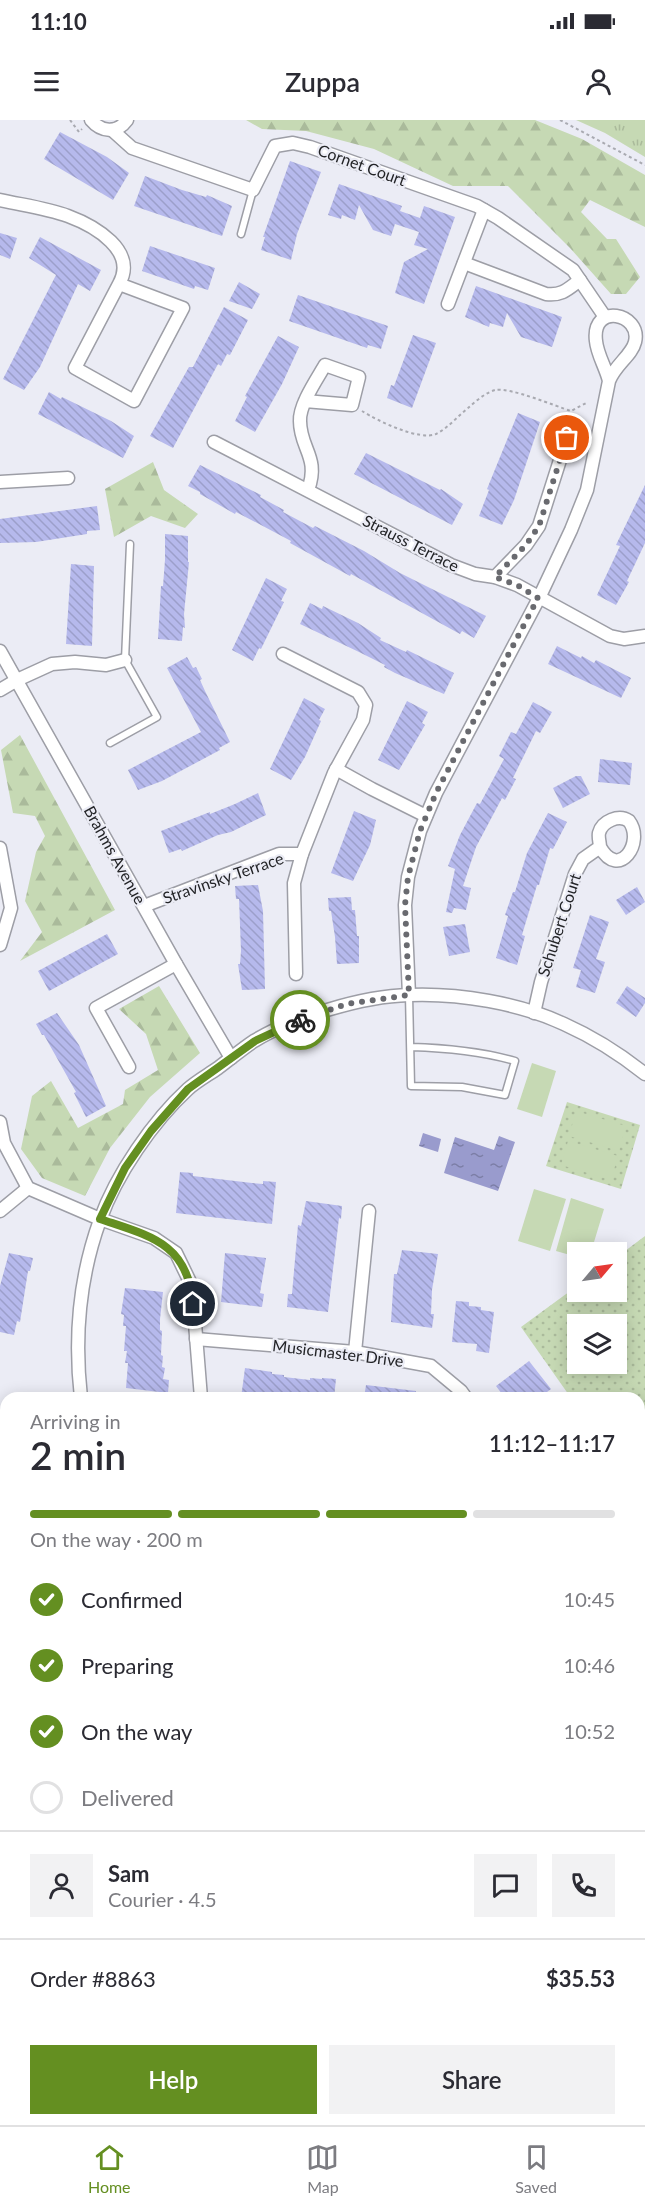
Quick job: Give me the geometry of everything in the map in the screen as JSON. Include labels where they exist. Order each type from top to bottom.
[{"type":"street","points":[[91,120],[98,127],[112,130],[119,128],[127,120]]},
{"type":"street","points":[[112,130],[132,148],[253,190]]},
{"type":"street","name":"Cornet Court","points":[[253,190],[274,146],[293,143],[321,151],[484,210],[498,218],[573,270],[605,317]]},
{"type":"street","points":[[0,200],[69,216],[104,236],[120,251],[125,268],[119,284],[75,368],[134,401],[183,308],[119,284]]},
{"type":"street","points":[[448,304],[484,210]]},
{"type":"street","points":[[464,263],[546,294],[564,293],[580,280]]},
{"type":"street","points":[[409,995],[405,905],[408,877],[420,831],[436,793],[538,598],[571,530],[587,490],[609,381],[613,370],[632,350],[636,341],[629,321],[615,315],[605,317],[598,322],[596,334],[596,343],[609,381]]},
{"type":"street","points":[[305,401],[352,405],[359,377],[325,365],[305,401],[299,420],[313,476],[308,490]]},
{"type":"street","points":[[495,577],[526,545],[539,526],[567,438]]},
{"type":"street","name":"Strauss Terrace","points":[[214,442],[451,565],[517,585],[610,636],[624,639],[645,636]]},
{"type":"street","points":[[0,482],[68,478]]},
{"type":"street","name":"Brahms Avenue","points":[[0,651],[231,1058]]},
{"type":"street","name":"Stravinsky Terrace","points":[[282,654],[358,692],[366,705],[363,720],[336,769],[302,854],[294,883],[296,974]]},
{"type":"street","points":[[0,690],[52,664],[75,662],[106,665],[125,660]]},
{"type":"street","points":[[336,769],[426,816]]},
{"type":"street","name":"Schubert Court","points":[[534,1013],[541,982],[574,874],[583,859],[600,847]]},
{"type":"street","points":[[0,848],[11,908],[0,945]]},
{"type":"street","name":"Stravinsky Terrace","points":[[144,906],[279,854],[302,854]]},
{"type":"street","points":[[129,1067],[96,1008],[176,964]]},
{"type":"street","points":[[80,1392],[76,1361],[77,1328],[84,1274],[100,1219],[125,1168],[151,1131],[188,1089],[255,1041],[301,1019],[347,1004],[409,995],[475,999],[534,1013],[564,1024],[618,1053],[645,1074]]},
{"type":"street","points":[[0,1122],[4,1143],[28,1188],[100,1219],[154,1238],[176,1253],[192,1286],[200,1392]]},
{"type":"street","points":[[0,1211],[28,1188]]},
{"type":"street","points":[[355,1352],[369,1211]]},
{"type":"street","name":"Musicmaster Drive","points":[[196,1339],[355,1352],[431,1366],[462,1392]]},
{"type":"lane","points":[[241,234],[253,190]]},
{"type":"lane","points":[[110,743],[157,717],[125,660],[130,544]]},
{"type":"lane","points":[[409,995],[411,1086],[462,1087],[506,1095],[515,1061],[485,1053],[450,1048],[411,1047]]},
{"type":"path","points":[[560,120],[645,165]]},
{"type":"path","points":[[352,405],[370,416],[422,436],[440,431],[482,397],[495,390],[503,390],[571,411],[588,402]]},
{"type":"green space","points":[[246,120],[535,120],[582,139],[645,175],[645,227],[590,200],[581,212],[607,239],[616,239],[640,277],[626,294],[611,294],[570,248],[508,186],[453,186],[374,149],[306,131],[262,129]]},
{"type":"green space","points":[[576,120],[645,120],[645,157],[605,133]]},
{"type":"green space","points":[[153,462],[164,490],[198,514],[185,528],[151,516],[114,537],[105,489]]},
{"type":"green space","points":[[20,735],[115,910],[20,961],[42,932],[25,901],[36,852],[45,836],[35,816],[13,813],[1,750]]},
{"type":"green space","points":[[159,986],[200,1053],[150,1097],[110,1148],[85,1196],[42,1178],[21,1149],[32,1096],[51,1081],[78,1128],[123,1104],[125,1090],[158,1070],[146,1034],[119,1009]]},
{"type":"green space","points":[[532,1063],[556,1071],[542,1117],[517,1109]]},
{"type":"green space","points":[[567,1102],[640,1125],[621,1189],[546,1166]]},
{"type":"green space","points":[[576,1111],[626,1126],[619,1151],[569,1136]]},
{"type":"green space","points":[[568,1141],[618,1156],[611,1180],[561,1165]]},
{"type":"green space","points":[[534,1189],[566,1199],[550,1251],[518,1241]]},
{"type":"green space","points":[[571,1198],[604,1209],[594,1242],[567,1242],[567,1254],[556,1251]]},
{"type":"green space","points":[[645,1236],[645,1392],[567,1392],[521,1327],[567,1293],[567,1302],[627,1302],[627,1250]]},
{"type":"water","points":[[423,1133],[441,1139],[438,1152],[419,1146]]},
{"type":"water","points":[[499,1136],[515,1142],[498,1191],[444,1173],[455,1137],[494,1150]]},
{"type":"building","points":[[60,132],[107,157],[129,173],[113,200],[44,159]]},
{"type":"building","points":[[290,161],[321,172],[297,234],[291,260],[261,250],[265,237],[263,237]]},
{"type":"building","points":[[145,176],[182,190],[206,197],[207,195],[232,206],[222,236],[134,206]]},
{"type":"building","points":[[339,184],[402,206],[400,211],[420,218],[424,206],[455,217],[424,304],[395,293],[404,262],[428,249],[414,245],[419,232],[395,224],[391,236],[373,230],[359,205],[355,220],[342,215],[341,219],[328,215]]},
{"type":"building","points":[[0,233],[17,238],[10,259],[0,255]]},
{"type":"building","points":[[40,237],[101,270],[90,291],[78,284],[40,367],[24,390],[3,379],[56,275],[29,258]]},
{"type":"building","points":[[150,246],[215,268],[208,290],[195,286],[194,289],[142,271]]},
{"type":"building","points":[[239,282],[260,294],[252,309],[229,301]]},
{"type":"building","points":[[476,286],[562,317],[552,347],[521,337],[507,313],[503,327],[490,323],[489,327],[465,317]]},
{"type":"building","points":[[298,295],[388,326],[381,349],[368,345],[367,348],[289,321]]},
{"type":"building","points":[[224,307],[248,320],[230,355],[227,354],[221,366],[218,364],[173,448],[150,436],[189,367],[193,367]]},
{"type":"building","points":[[413,335],[436,343],[412,408],[387,398],[391,385],[394,386]]},
{"type":"building","points":[[278,336],[299,347],[282,384],[255,432],[235,421],[247,397],[245,396]]},
{"type":"building","points":[[49,392],[111,421],[134,436],[123,458],[38,414]]},
{"type":"building","points":[[518,413],[540,422],[514,500],[502,525],[479,516],[489,490],[487,489]]},
{"type":"building","points":[[366,453],[441,489],[463,504],[452,525],[354,474]]},
{"type":"building","points":[[200,465],[261,495],[260,497],[284,510],[283,512],[313,528],[315,526],[364,551],[400,573],[486,616],[474,638],[462,631],[460,634],[200,494],[188,486]]},
{"type":"building","points":[[645,485],[645,543],[627,581],[629,582],[616,605],[597,595],[620,546],[616,545]]},
{"type":"building","points":[[97,506],[100,530],[36,542],[0,543],[0,519]]},
{"type":"building","points":[[165,534],[188,536],[189,562],[184,614],[185,628],[183,627],[182,641],[158,639]]},
{"type":"building","points":[[71,564],[94,566],[92,646],[66,644]]},
{"type":"building","points":[[266,578],[287,589],[281,601],[284,602],[253,661],[232,650]]},
{"type":"building","points":[[310,603],[322,609],[323,606],[358,623],[381,638],[380,640],[406,652],[407,650],[454,673],[444,694],[395,673],[384,667],[385,665],[300,624]]},
{"type":"building","points":[[557,646],[594,663],[596,660],[631,678],[621,698],[548,664]]},
{"type":"building","points":[[187,657],[193,668],[196,667],[230,742],[219,748],[220,750],[162,781],[138,790],[128,770],[201,732],[167,668]]},
{"type":"building","points":[[304,698],[325,709],[305,757],[291,780],[270,769]]},
{"type":"building","points":[[407,701],[428,712],[422,723],[425,725],[399,770],[378,760]]},
{"type":"building","points":[[533,702],[552,712],[540,733],[536,731],[513,778],[516,779],[505,800],[502,798],[476,847],[463,886],[471,888],[466,910],[454,908],[452,913],[446,912],[455,869],[448,866],[460,835],[504,759],[499,756],[511,732],[516,734]]},
{"type":"building","points":[[600,759],[632,763],[630,785],[598,782]]},
{"type":"building","points":[[576,776],[581,776],[590,794],[563,808],[553,788]]},
{"type":"building","points":[[258,793],[266,815],[231,832],[218,835],[182,851],[181,849],[169,853],[161,831],[210,812],[210,814]]},
{"type":"building","points":[[354,811],[376,820],[370,845],[353,881],[331,873]]},
{"type":"building","points":[[548,813],[567,822],[553,849],[550,848],[539,885],[537,885],[522,935],[525,936],[517,965],[496,958],[508,916],[505,915],[513,892],[515,892],[527,853]]},
{"type":"building","points":[[258,885],[263,911],[265,989],[242,990],[238,964],[240,964],[241,951],[239,899],[236,899],[235,886]]},
{"type":"building","points":[[637,887],[645,902],[626,915],[616,900]]},
{"type":"building","points":[[351,897],[352,910],[355,910],[357,936],[359,936],[359,963],[337,964],[328,898]]},
{"type":"building","points":[[590,915],[609,922],[596,959],[605,962],[595,993],[576,987],[581,970],[573,968]]},
{"type":"building","points":[[465,924],[470,952],[449,956],[443,927]]},
{"type":"building","points":[[107,934],[118,954],[49,991],[38,971]]},
{"type":"building","points":[[627,986],[645,998],[645,1003],[636,1017],[616,1003]]},
{"type":"building","points":[[57,1013],[79,1045],[106,1106],[86,1117],[74,1093],[76,1092],[36,1024]]},
{"type":"building","points":[[180,1172],[193,1173],[193,1176],[252,1183],[276,1182],[272,1224],[176,1213]]},
{"type":"building","points":[[306,1201],[342,1206],[328,1312],[287,1307],[288,1294],[292,1294],[298,1225],[301,1226]]},
{"type":"building","points":[[402,1250],[438,1254],[432,1290],[431,1314],[434,1314],[432,1328],[391,1322],[394,1274],[397,1274]]},
{"type":"building","points":[[9,1253],[33,1258],[30,1271],[28,1271],[20,1322],[17,1321],[14,1335],[0,1332],[0,1286]]},
{"type":"building","points":[[225,1253],[266,1258],[260,1293],[264,1294],[262,1307],[221,1302]]},
{"type":"building","points":[[125,1288],[163,1292],[160,1319],[161,1355],[163,1356],[162,1367],[165,1368],[163,1379],[169,1380],[168,1392],[126,1388],[128,1363],[125,1363],[127,1351],[124,1351],[126,1326],[123,1326],[124,1315],[121,1314]]},
{"type":"building","points":[[456,1301],[469,1302],[469,1306],[481,1307],[481,1310],[494,1312],[489,1353],[476,1351],[477,1344],[452,1342]]},
{"type":"building","points":[[529,1361],[551,1389],[547,1392],[500,1392],[496,1386]]},
{"type":"building","points":[[245,1368],[272,1372],[272,1374],[284,1375],[284,1377],[310,1380],[310,1378],[336,1379],[335,1392],[242,1392]]},
{"type":"building","points":[[366,1385],[416,1391],[416,1392],[365,1392]]},
{"type":"way so far","points":[[300,1020],[347,1004],[409,995],[405,905],[408,877],[420,831],[436,793],[538,598],[517,585],[495,577],[526,545],[539,526],[567,438]]},
{"type":"route","points":[[193,1304],[192,1286],[176,1253],[154,1238],[100,1219],[125,1168],[151,1131],[188,1089],[255,1041],[300,1020]]}]
